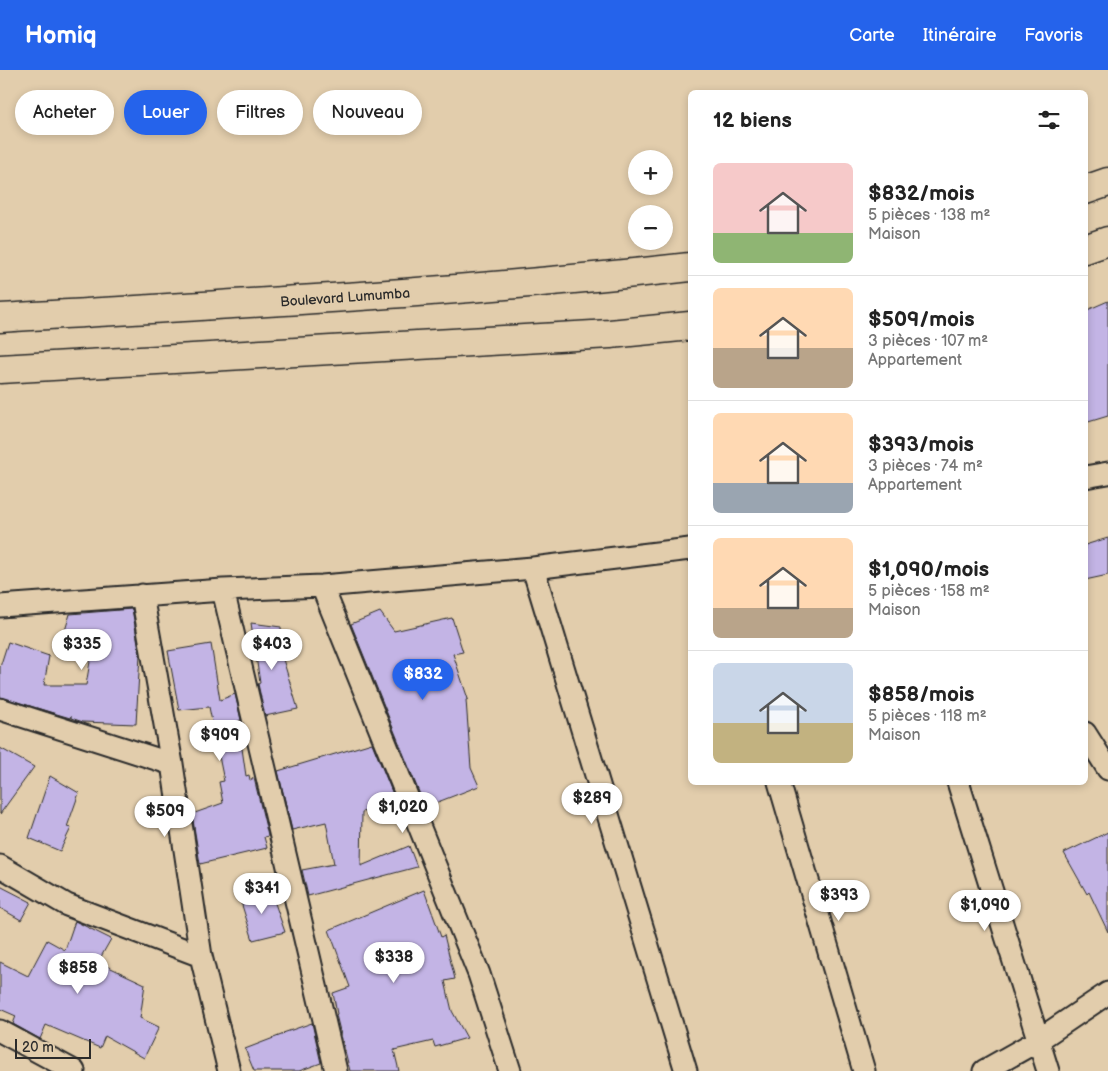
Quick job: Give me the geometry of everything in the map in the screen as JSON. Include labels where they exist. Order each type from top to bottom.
[{"type":"highway","points":[[1088,189],[1108,182]]},
{"type":"highway","points":[[1088,248],[1108,241]]},
{"type":"highway","name":"Boulevard Lumumba","points":[[0,318],[388,295],[606,277],[688,267]]},
{"type":"highway","points":[[0,369],[601,335],[688,326]]},
{"type":"street","points":[[1088,476],[1108,473]]},
{"type":"street","points":[[0,606],[142,595],[322,586],[532,568],[688,549]]},
{"type":"street","points":[[532,568],[686,1071]]},
{"type":"street","points":[[322,586],[479,974],[510,1071]]},
{"type":"street","points":[[223,590],[336,1071]]},
{"type":"street","points":[[142,595],[172,764],[201,956],[229,1071]]},
{"type":"street","points":[[0,709],[172,764]]},
{"type":"street","points":[[1088,738],[1108,769]]},
{"type":"street","points":[[780,785],[864,1071]]},
{"type":"street","points":[[959,785],[1048,1071]]},
{"type":"street","points":[[0,866],[67,905],[201,956]]},
{"type":"street","points":[[984,1071],[1037,1040],[1108,993]]},
{"type":"street","points":[[0,1031],[74,1071]]},
{"type":"building","points":[[1108,301],[1108,416],[1088,422],[1088,310]]},
{"type":"building","points":[[1108,538],[1108,575],[1088,579],[1088,544]]},
{"type":"building","points":[[132,609],[140,655],[136,724],[83,722],[71,718],[71,716],[70,718],[0,697],[0,667],[8,642],[49,656],[44,685],[86,685],[92,650],[61,644],[70,614]]},
{"type":"building","points":[[380,612],[394,631],[452,618],[463,652],[453,654],[468,699],[466,700],[471,768],[479,786],[425,807],[351,624]]},
{"type":"building","points":[[251,623],[281,627],[282,656],[298,709],[265,716],[258,684],[260,683]]},
{"type":"building","points":[[211,644],[220,700],[235,694],[241,720],[238,721],[246,776],[249,775],[250,780],[254,778],[268,836],[264,837],[267,848],[200,864],[192,814],[223,803],[219,782],[224,781],[209,707],[179,710],[168,651]]},
{"type":"building","points":[[372,743],[397,804],[362,812],[361,866],[409,846],[417,867],[308,896],[302,870],[334,864],[326,822],[292,830],[278,771]]},
{"type":"building","points":[[0,748],[34,767],[0,814]]},
{"type":"building","points":[[50,776],[79,793],[67,827],[71,828],[60,851],[29,838]]},
{"type":"building","points":[[1108,832],[1108,932],[1089,892],[1087,894],[1064,853]]},
{"type":"building","points":[[0,886],[31,902],[21,920],[0,908]]},
{"type":"building","points":[[270,889],[285,932],[253,940],[240,899]]},
{"type":"building","points":[[424,890],[441,937],[444,935],[455,979],[445,981],[452,1011],[467,1038],[435,1047],[433,1041],[394,1050],[399,1071],[350,1071],[336,1015],[333,993],[350,987],[329,930]]},
{"type":"building","points":[[75,921],[111,939],[98,962],[145,984],[140,1018],[159,1027],[144,1058],[105,1036],[100,1048],[46,1025],[40,1039],[13,1024],[16,1016],[0,1009],[0,962],[28,976],[47,940],[65,950]]},
{"type":"building","points":[[312,1023],[321,1063],[299,1071],[254,1071],[245,1049]]}]
